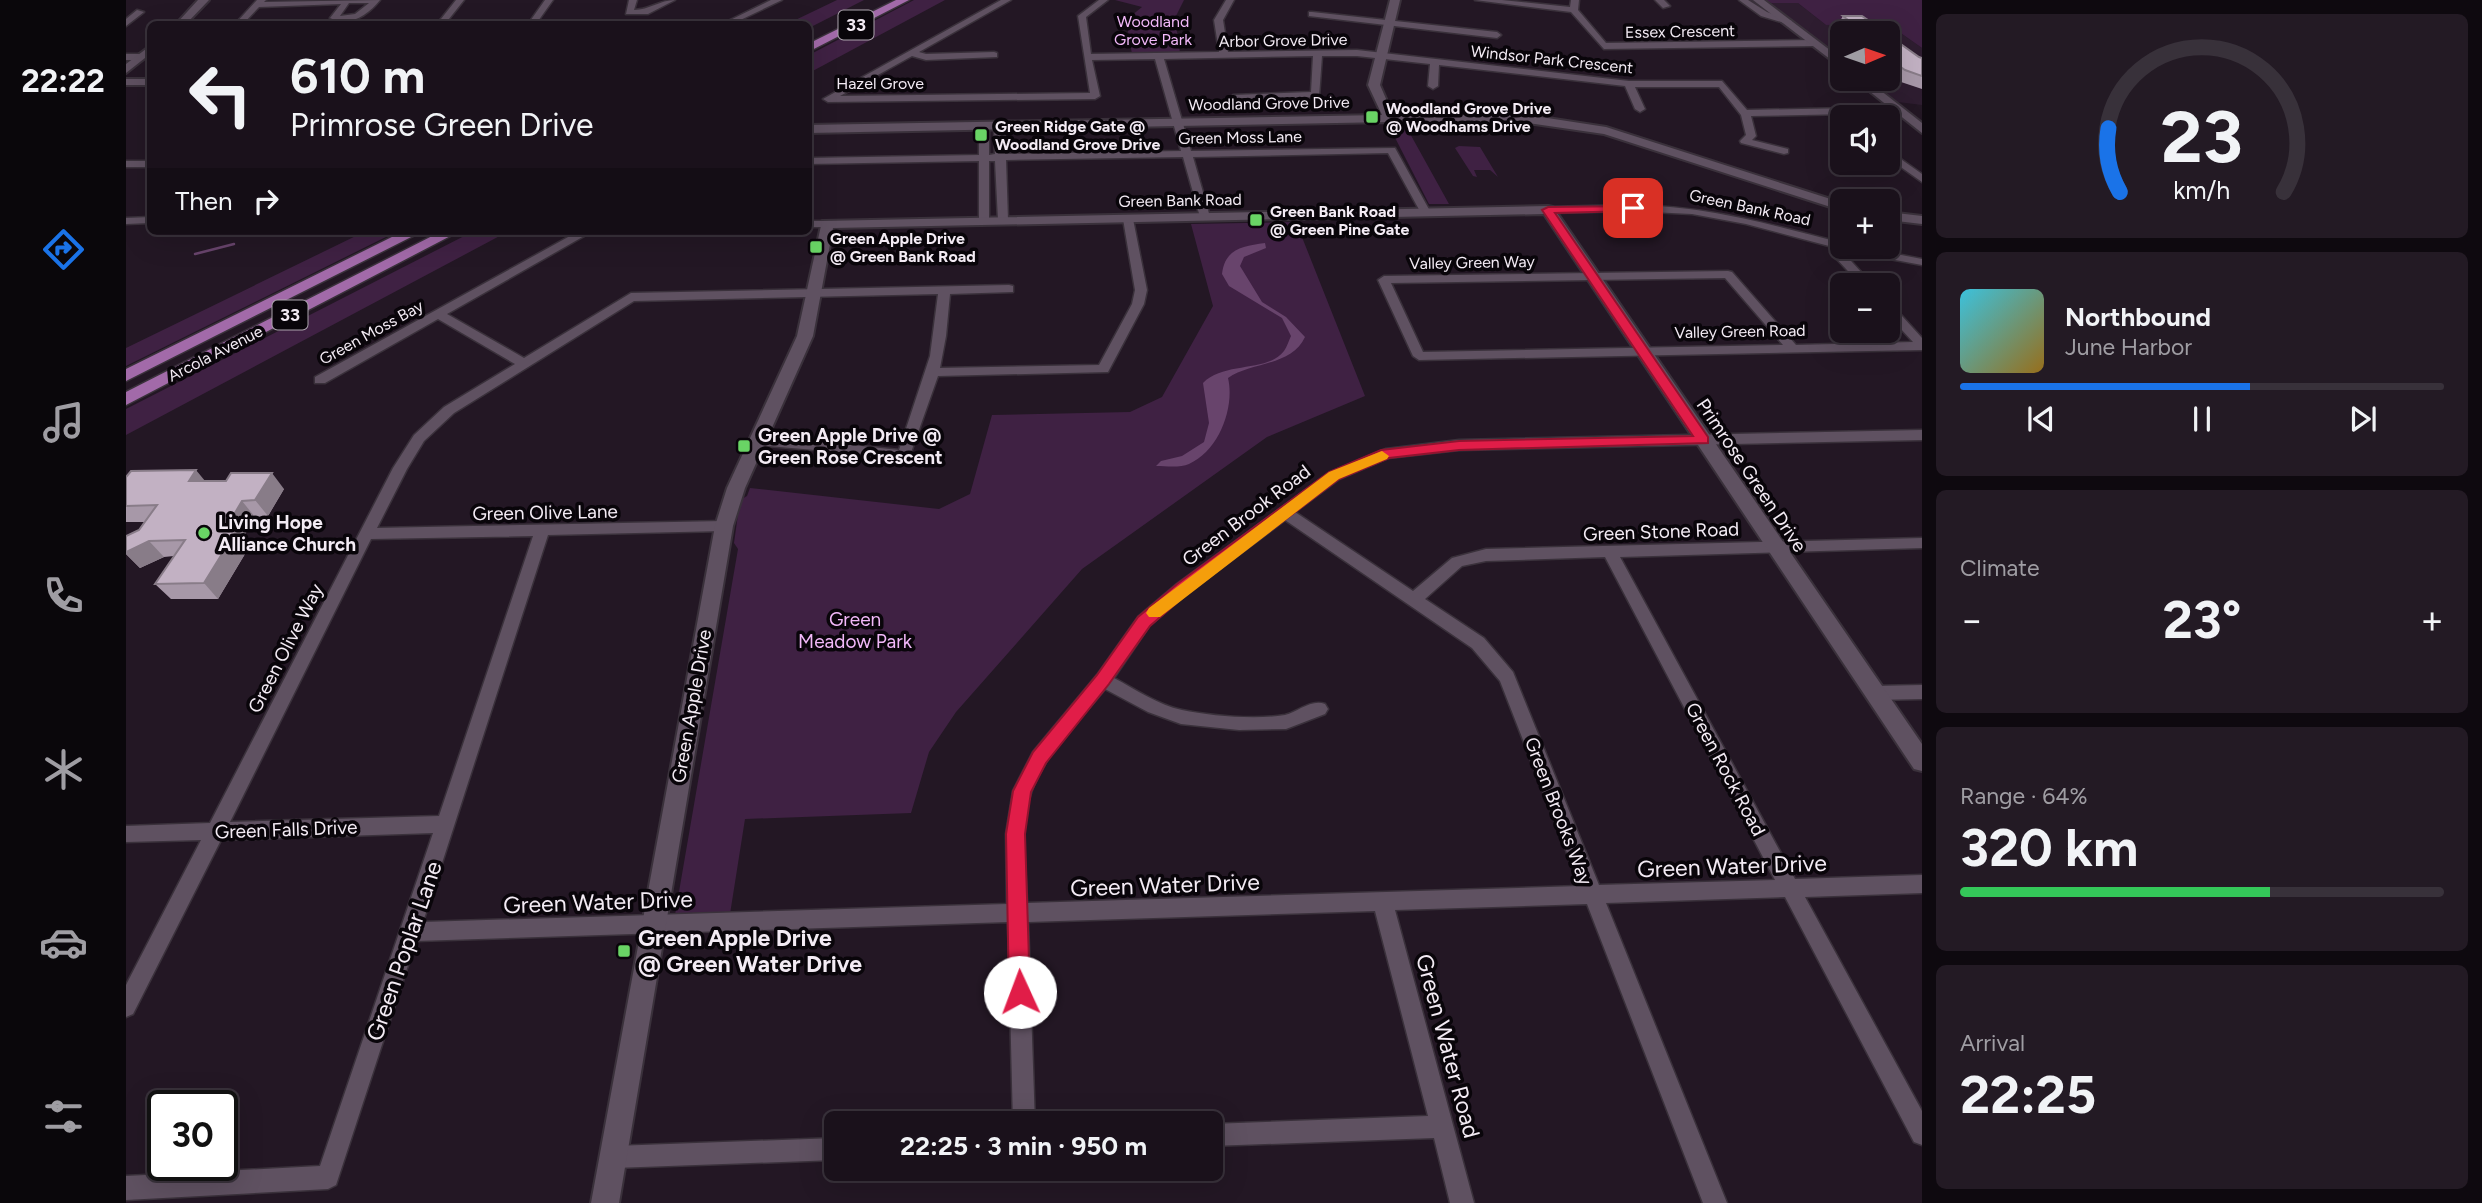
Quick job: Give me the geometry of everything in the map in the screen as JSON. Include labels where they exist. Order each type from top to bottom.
[{"type":"main road","name":"33","points":[[812,47],[904,0]]},
{"type":"main road","name":"Arcola Avenue","points":[[126,376],[408,235]]},
{"type":"main road","name":"Arcola Avenue","points":[[126,399],[445,235]]},
{"type":"street","points":[[184,21],[204,0]]},
{"type":"street","points":[[346,1],[334,18],[356,18],[373,0]]},
{"type":"street","points":[[242,21],[260,3],[373,0]]},
{"type":"street","points":[[443,21],[460,0]]},
{"type":"street","points":[[535,21],[549,0]]},
{"type":"street","points":[[633,0],[629,12],[639,13],[671,0]]},
{"type":"street","points":[[732,21],[778,0]]},
{"type":"street","name":"Hazel Grove","points":[[1007,0],[828,99],[1095,96],[1087,57]]},
{"type":"street","points":[[1087,57],[1082,16],[1104,0]]},
{"type":"street","points":[[1224,55],[1217,26],[1218,15],[1230,0]]},
{"type":"street","points":[[1389,118],[1374,85],[1395,0]]},
{"type":"street","points":[[1479,0],[1575,5]]},
{"type":"street","points":[[1743,0],[1764,14],[1788,21]]},
{"type":"street","points":[[1758,0],[1830,56]]},
{"type":"street","name":"Essex Crescent","points":[[1575,5],[1604,46],[1814,43]]},
{"type":"street","points":[[126,23],[140,12]]},
{"type":"street","points":[[1312,14],[1497,35]]},
{"type":"street","points":[[126,57],[146,53]]},
{"type":"street","points":[[126,70],[146,53]]},
{"type":"street","points":[[911,53],[926,57],[994,55]]},
{"type":"street","points":[[1236,97],[1315,95],[1318,53]]},
{"type":"street","name":"Arbor Grove Drive","points":[[1087,57],[1318,53],[1380,56]]},
{"type":"street","points":[[1159,56],[1205,217]]},
{"type":"street","name":"Windsor Park Crescent","points":[[1380,56],[1533,79],[1629,84],[1738,84]]},
{"type":"street","points":[[1433,86],[1435,63]]},
{"type":"street","points":[[126,82],[147,82]]},
{"type":"street","points":[[1629,84],[1640,109]]},
{"type":"street","points":[[1722,84],[1744,113],[1751,130],[1751,136],[1745,141],[1784,150]]},
{"type":"street","points":[[1873,91],[1892,105]]},
{"type":"street","points":[[1900,110],[1922,110]]},
{"type":"street","points":[[1900,112],[1922,129]]},
{"type":"street","points":[[1744,113],[1830,114]]},
{"type":"street","name":"Woodland Grove Drive","points":[[812,129],[1487,117],[1569,124],[1652,144],[1830,202]]},
{"type":"street","points":[[984,125],[984,220]]},
{"type":"street","points":[[999,125],[1003,220]]},
{"type":"street","name":"Green Moss Lane","points":[[812,161],[1391,150],[1426,213]]},
{"type":"street","points":[[1900,162],[1922,179]]},
{"type":"street","points":[[126,164],[147,164]]},
{"type":"street","name":"Green Bank Road","points":[[818,224],[1648,208],[1686,211],[1764,225],[1830,243]]},
{"type":"street","name":"Primrose Green Drive","points":[[1548,210],[1922,762]]},
{"type":"street","points":[[1900,217],[1922,220]]},
{"type":"street","points":[[935,372],[1103,369],[1138,304],[1141,290],[1128,219]]},
{"type":"street","points":[[126,221],[147,220]]},
{"type":"street","name":"Green Apple Drive","points":[[605,1203],[724,526],[736,488],[805,336],[814,294],[818,224]]},
{"type":"street","points":[[439,315],[580,235]]},
{"type":"street","name":"Green Bank Road","points":[[1900,258],[1922,262]]},
{"type":"street","points":[[1843,259],[1856,273]]},
{"type":"street","name":"Valley Green Way","points":[[1643,351],[1419,356],[1384,280],[1728,274],[1792,348]]},
{"type":"street","name":"Green Olive Way","points":[[126,1007],[400,468],[419,438],[449,410],[631,297],[1009,289]]},
{"type":"street","points":[[757,440],[904,455],[935,372],[944,320],[944,292]]},
{"type":"street","points":[[439,315],[523,363]]},
{"type":"street","name":"Green Moss Bay","points":[[320,380],[439,315]]},
{"type":"street","points":[[1900,321],[1922,346]]},
{"type":"street","name":"Valley Green Road","points":[[1643,351],[1922,346]]},
{"type":"street","name":"Green Brook Road","points":[[1024,1111],[1015,834],[1022,791],[1039,757],[1103,680],[1144,621],[1183,588],[1334,476],[1386,454],[1459,445],[1922,435]]},
{"type":"street","name":"Green Brooks Way","points":[[1285,513],[1478,643],[1507,677],[1591,895],[1716,1203]]},
{"type":"street","name":"Green Olive Lane","points":[[367,534],[724,526]]},
{"type":"street","name":"Green Poplar Lane","points":[[126,1188],[328,1177],[542,532]]},
{"type":"street","name":"Green Stone Road","points":[[1415,599],[1457,562],[1477,557],[1514,553],[1922,542]]},
{"type":"street","name":"Green Rock Road","points":[[1610,552],[1922,1134]]},
{"type":"street","points":[[1103,680],[1154,708],[1181,717],[1240,723],[1286,722],[1319,709]]},
{"type":"street","points":[[1875,693],[1922,692]]},
{"type":"street","name":"Green Falls Drive","points":[[126,834],[447,824]]},
{"type":"street","name":"Green Water Drive","points":[[410,932],[1922,884]]},
{"type":"street","name":"Green Water Road","points":[[1383,903],[1462,1203]]},
{"type":"street","points":[[1223,1135],[1441,1127]]},
{"type":"street","points":[[614,1157],[824,1149]]},
{"type":"shaded area","points":[[1771,3],[1798,3],[1826,25],[1830,25],[1830,48]]},
{"type":"shaded area","points":[[1900,32],[1922,48],[1922,105],[1898,102],[1884,91],[1900,91]]},
{"type":"shaded area","points":[[1265,243],[1266,248],[1244,257],[1240,266],[1262,302],[1286,317],[1305,337],[1291,353],[1228,378],[1230,389],[1227,415],[1216,439],[1200,458],[1181,466],[1156,466],[1161,461],[1182,456],[1204,442],[1209,423],[1203,383],[1223,372],[1277,358],[1286,348],[1291,336],[1282,318],[1229,286],[1222,274],[1227,259],[1236,250]]},
{"type":"green space","points":[[837,0],[864,0],[812,26],[812,21],[793,21]]},
{"type":"green space","points":[[914,0],[945,0],[812,71],[812,53]]},
{"type":"green space","name":"Woodland Grove Park","points":[[1115,0],[1184,0],[1175,18],[1180,53],[1132,54],[1126,20],[1142,7]]},
{"type":"green space","points":[[1766,0],[1922,0],[1922,48],[1900,32],[1900,21],[1830,21],[1830,25],[1826,25],[1798,3],[1771,3]]},
{"type":"green space","points":[[1403,121],[1449,204],[1429,204],[1387,122]]},
{"type":"green space","points":[[1480,147],[1498,177],[1490,170],[1474,170],[1477,177],[1473,176],[1455,148]]},
{"type":"green space","name":"Green Meadow Park","points":[[1296,222],[1365,396],[1267,437],[1082,569],[956,712],[929,752],[911,813],[745,819],[730,914],[675,915],[738,549],[734,543],[740,500],[747,496],[750,488],[939,509],[970,494],[992,415],[1130,412],[1162,397],[1213,306],[1191,224]]},
{"type":"green space","points":[[358,235],[390,235],[126,366],[126,348]]},
{"type":"green space","points":[[466,235],[501,235],[126,435],[126,409]]},
{"type":"building","points":[[1843,16],[1862,16],[1869,21],[1849,21]]},
{"type":"building","points":[[1900,44],[1922,58],[1922,76],[1900,66]]},
{"type":"building","points":[[196,470],[189,481],[226,481],[231,473],[272,473],[255,500],[242,501],[226,528],[238,528],[204,583],[155,584],[185,540],[149,541],[126,552],[126,536],[139,530],[157,505],[126,506],[126,477],[131,471]]},
{"type":"waterway","points":[[195,254],[234,244]]},
{"type":"slow traffic","points":[[1154,613],[1183,588],[1334,476],[1382,456]]},
{"type":"place","name":"Woodland Grove Drive @ Woodhams Drive","points":[[1372,117]]},
{"type":"place","name":"Green Ridge Gate @ Woodland Grove Drive","points":[[981,135]]},
{"type":"place","name":"Green Bank Road @ Green Pine Gate","points":[[1256,220]]},
{"type":"place","name":"Green Apple Drive @ Green Bank Road","points":[[816,247]]},
{"type":"place","name":"Green Apple Drive @ Green Rose Crescent","points":[[744,446]]},
{"type":"place","name":"Living Hope Alliance Church","points":[[204,533]]},
{"type":"place","name":"Green Apple Drive @ Green Water Drive","points":[[624,951]]},
{"type":"route","points":[[1020,992],[1015,834],[1022,791],[1039,757],[1103,680],[1144,621],[1183,588],[1334,476],[1386,454],[1423,447],[1459,445],[1703,440],[1548,210],[1633,208]]}]
